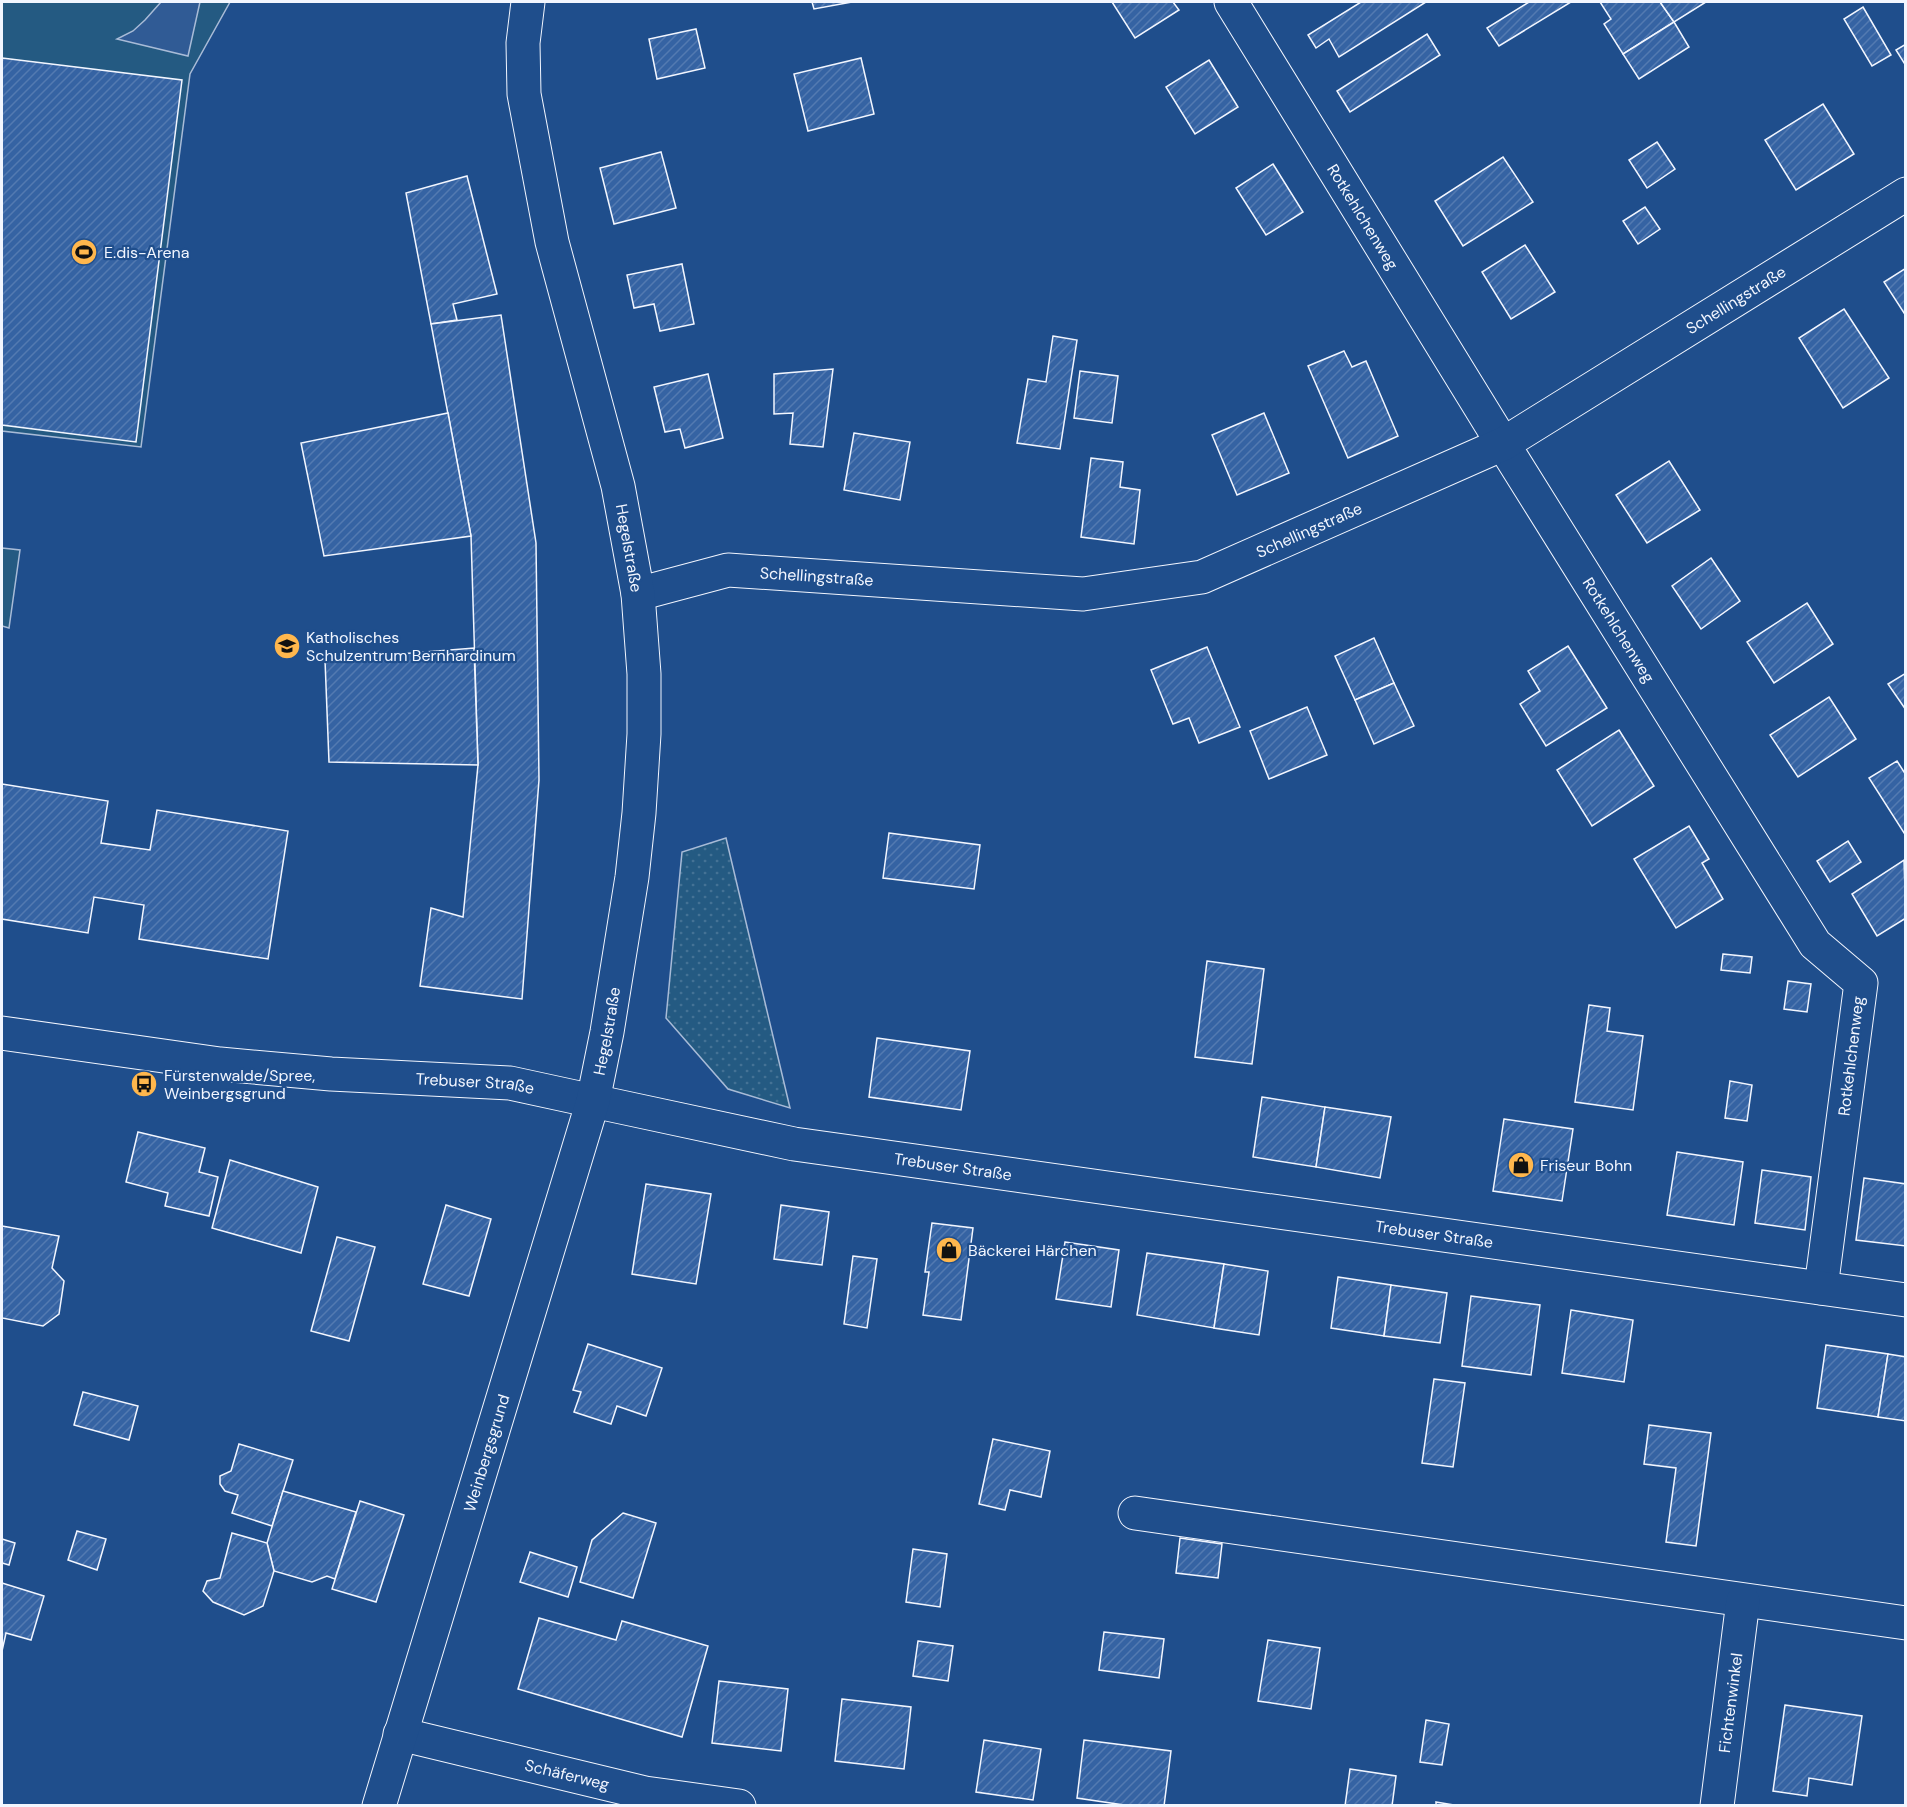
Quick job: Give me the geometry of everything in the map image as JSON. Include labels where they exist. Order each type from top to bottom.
[{"type":"street","name":"Hegelstraße","points":[[528,2],[523,43],[524,94],[552,242],[618,486],[638,594],[644,674],[644,734],[632,877],[611,1010],[593,1101]]},
{"type":"street","name":"Rotkehlchenweg","points":[[1231,2],[1815,944],[1860,983],[1821,1288]]},
{"type":"street","name":"Schellingstraße","points":[[638,594],[728,570],[1083,594],[1202,577],[1503,444],[1905,194]]},
{"type":"street","name":"Trebuser Straße","points":[[2,1033],[220,1064],[331,1074],[510,1083],[794,1144],[1905,1300]]},
{"type":"street","name":"Weinbergsgrund","points":[[379,1806],[593,1101]]},
{"type":"street","points":[[1135,1513],[1905,1623]]},
{"type":"street","name":"Fichtenwinkel","points":[[1717,1806],[1743,1601]]},
{"type":"street","name":"Schäferweg","points":[[400,1734],[645,1793],[738,1806]]},
{"type":"shaded area","name":"E.dis-Arena","points":[[2,2],[230,2],[190,74],[141,447],[2,431]]},
{"type":"shaded area","points":[[161,2],[200,2],[188,56],[117,39],[133,31]]},
{"type":"shaded area","points":[[2,548],[20,550],[9,628],[2,626]]},
{"type":"shaded area","points":[[726,838],[790,1108],[728,1089],[666,1018],[682,852]]},
{"type":"building","points":[[812,2],[852,2],[814,9]]},
{"type":"building","points":[[1112,2],[1173,2],[1179,10],[1135,38]]},
{"type":"building","points":[[1361,2],[1426,2],[1339,57],[1329,39],[1316,48],[1308,35]]},
{"type":"building","points":[[1529,2],[1571,2],[1499,46],[1487,28]]},
{"type":"building","points":[[1600,2],[1660,2],[1674,22],[1623,54],[1604,24],[1611,19]]},
{"type":"building","points":[[1660,2],[1706,2],[1674,22]]},
{"type":"building","points":[[1863,7],[1891,55],[1872,66],[1844,19]]},
{"type":"building","points":[[1674,22],[1689,47],[1639,79],[1623,54]]},
{"type":"building","points":[[696,29],[705,68],[657,79],[649,39]]},
{"type":"building","points":[[1427,34],[1440,55],[1350,112],[1337,91]]},
{"type":"building","points":[[1906,44],[1906,66],[1896,50]]},
{"type":"building","name":"E.dis-Arena","points":[[2,58],[182,80],[136,442],[2,425]]},
{"type":"building","points":[[861,58],[874,114],[808,131],[794,74]]},
{"type":"building","points":[[1209,60],[1238,107],[1195,134],[1166,87]]},
{"type":"building","points":[[1823,104],[1854,154],[1796,190],[1765,140]]},
{"type":"building","points":[[1657,142],[1675,169],[1647,188],[1629,160]]},
{"type":"building","points":[[661,152],[676,208],[614,224],[600,168]]},
{"type":"building","points":[[1503,157],[1533,202],[1463,246],[1435,201]]},
{"type":"building","points":[[1273,164],[1303,212],[1266,235],[1236,188]]},
{"type":"building","points":[[467,176],[497,294],[453,304],[457,320],[431,324],[406,193]]},
{"type":"building","points":[[1645,207],[1660,229],[1638,244],[1623,221]]},
{"type":"building","points":[[1525,245],[1555,292],[1511,319],[1482,272]]},
{"type":"building","points":[[682,264],[694,324],[660,331],[654,304],[634,308],[627,275]]},
{"type":"building","points":[[1906,268],[1906,316],[1884,282]]},
{"type":"building","points":[[1844,309],[1889,378],[1843,408],[1799,338]]},
{"type":"building","points":[[501,315],[536,543],[539,780],[522,999],[420,986],[431,908],[463,917],[478,765],[471,536],[431,324]]},
{"type":"building","points":[[1053,336],[1077,340],[1060,449],[1017,443],[1028,379],[1046,382]]},
{"type":"building","points":[[1344,351],[1352,367],[1366,361],[1398,436],[1348,458],[1308,366]]},
{"type":"building","points":[[833,369],[823,447],[790,444],[793,413],[774,414],[774,374]]},
{"type":"building","points":[[1080,371],[1118,376],[1112,423],[1074,418]]},
{"type":"building","points":[[708,374],[723,438],[685,448],[680,429],[665,432],[654,387]]},
{"type":"building","points":[[448,413],[471,536],[324,556],[301,443]]},
{"type":"building","points":[[1264,413],[1289,473],[1237,495],[1212,435]]},
{"type":"building","points":[[854,433],[910,442],[900,500],[844,490]]},
{"type":"building","points":[[1091,458],[1123,462],[1120,487],[1140,490],[1134,544],[1081,537]]},
{"type":"building","points":[[1669,461],[1700,510],[1647,543],[1616,495]]},
{"type":"building","points":[[1711,558],[1740,601],[1701,629],[1672,586]]},
{"type":"building","points":[[1807,603],[1833,644],[1774,683],[1747,642]]},
{"type":"building","points":[[1374,638],[1394,683],[1355,700],[1335,656]]},
{"type":"building","points":[[1568,646],[1607,708],[1546,746],[1520,704],[1540,691],[1528,671]]},
{"type":"building","points":[[1207,647],[1240,727],[1199,743],[1189,718],[1173,724],[1151,670]]},
{"type":"building","points":[[474,648],[478,765],[329,762],[325,660]]},
{"type":"building","points":[[1906,673],[1906,710],[1888,684]]},
{"type":"building","points":[[1394,683],[1414,726],[1374,744],[1355,700]]},
{"type":"building","points":[[1829,697],[1856,739],[1798,777],[1770,735]]},
{"type":"building","points":[[1307,707],[1327,755],[1269,779],[1250,731]]},
{"type":"building","points":[[1619,730],[1654,786],[1592,826],[1557,770]]},
{"type":"building","points":[[1897,761],[1906,775],[1906,836],[1869,778]]},
{"type":"building","points":[[2,784],[108,801],[101,843],[150,850],[157,810],[288,831],[268,959],[139,939],[144,905],[94,897],[88,933],[2,919]]},
{"type":"building","points":[[1689,826],[1709,859],[1702,863],[1723,899],[1676,928],[1634,859]]},
{"type":"building","points":[[889,833],[980,845],[974,889],[883,878]]},
{"type":"building","points":[[1848,841],[1861,862],[1830,882],[1817,861]]},
{"type":"building","points":[[1904,860],[1906,918],[1877,936],[1852,894]]},
{"type":"building","points":[[1723,954],[1752,957],[1750,973],[1721,970]]},
{"type":"building","points":[[1207,961],[1264,969],[1252,1064],[1195,1057]]},
{"type":"building","points":[[1788,981],[1811,984],[1807,1012],[1784,1009]]},
{"type":"building","points":[[1589,1005],[1610,1008],[1607,1031],[1643,1036],[1633,1110],[1575,1102]]},
{"type":"building","points":[[877,1038],[970,1051],[961,1110],[869,1097]]},
{"type":"building","points":[[1730,1081],[1752,1085],[1747,1121],[1725,1118]]},
{"type":"building","points":[[1262,1097],[1325,1107],[1316,1167],[1253,1157]]},
{"type":"building","points":[[1325,1107],[1391,1117],[1380,1178],[1316,1167]]},
{"type":"building","points":[[1504,1119],[1573,1129],[1562,1201],[1493,1191]]},
{"type":"building","points":[[138,1132],[205,1148],[199,1172],[218,1177],[209,1216],[165,1206],[168,1193],[126,1182]]},
{"type":"building","points":[[1677,1152],[1743,1162],[1734,1225],[1667,1215]]},
{"type":"building","points":[[230,1160],[318,1187],[301,1253],[212,1228]]},
{"type":"building","points":[[1762,1170],[1811,1177],[1805,1230],[1755,1223]]},
{"type":"building","points":[[1864,1178],[1906,1184],[1906,1246],[1856,1240]]},
{"type":"building","points":[[646,1184],[711,1194],[696,1284],[632,1274]]},
{"type":"building","points":[[446,1205],[491,1219],[469,1296],[423,1284]]},
{"type":"building","points":[[781,1205],[829,1212],[822,1265],[774,1259]]},
{"type":"building","name":"Bäckerei Härchen","points":[[932,1223],[973,1228],[961,1320],[923,1315],[929,1272],[925,1272]]},
{"type":"building","points":[[2,1226],[59,1236],[52,1268],[64,1281],[59,1314],[43,1326],[2,1318]]},
{"type":"building","points":[[337,1237],[375,1247],[349,1341],[311,1331]]},
{"type":"building","points":[[1065,1242],[1119,1250],[1111,1307],[1056,1299]]},
{"type":"building","points":[[1147,1253],[1224,1264],[1214,1328],[1137,1315]]},
{"type":"building","points":[[853,1256],[877,1259],[867,1328],[844,1324]]},
{"type":"building","points":[[1224,1264],[1268,1271],[1259,1335],[1214,1328]]},
{"type":"building","points":[[1338,1277],[1391,1285],[1384,1336],[1331,1328]]},
{"type":"building","points":[[1391,1285],[1447,1293],[1440,1343],[1384,1336]]},
{"type":"building","points":[[1471,1296],[1540,1305],[1531,1375],[1462,1366]]},
{"type":"building","points":[[1571,1310],[1633,1320],[1624,1382],[1562,1373]]},
{"type":"building","points":[[588,1344],[662,1368],[646,1416],[617,1406],[611,1424],[574,1412],[581,1392],[573,1390]]},
{"type":"building","points":[[1826,1345],[1888,1354],[1878,1417],[1817,1408]]},
{"type":"building","points":[[1888,1354],[1906,1357],[1906,1421],[1878,1417]]},
{"type":"building","points":[[1434,1379],[1465,1383],[1453,1467],[1422,1463]]},
{"type":"building","points":[[83,1392],[138,1406],[129,1440],[74,1425]]},
{"type":"building","points":[[1649,1425],[1711,1433],[1696,1546],[1666,1542],[1676,1468],[1644,1464]]},
{"type":"building","points":[[993,1439],[1050,1451],[1041,1497],[1010,1490],[1005,1510],[979,1504]]},
{"type":"building","points":[[239,1444],[293,1460],[272,1526],[232,1513],[238,1495],[225,1491],[220,1484],[220,1476],[231,1471]]},
{"type":"building","points":[[283,1491],[356,1512],[335,1579],[327,1576],[312,1582],[274,1571],[267,1543]]},
{"type":"building","points":[[360,1501],[404,1515],[376,1602],[332,1589]]},
{"type":"building","points":[[623,1513],[656,1523],[633,1598],[580,1582],[592,1540]]},
{"type":"building","points":[[77,1531],[106,1539],[97,1570],[68,1560]]},
{"type":"building","points":[[232,1533],[267,1543],[274,1571],[263,1606],[244,1615],[213,1602],[203,1591],[207,1581],[220,1578]]},
{"type":"building","points":[[1180,1538],[1222,1544],[1218,1578],[1176,1573]]},
{"type":"building","points":[[2,1539],[15,1543],[9,1565],[2,1563]]},
{"type":"building","points":[[913,1549],[947,1554],[940,1607],[906,1602]]},
{"type":"building","points":[[530,1552],[577,1567],[568,1597],[520,1582]]},
{"type":"building","points":[[2,1583],[44,1596],[31,1640],[6,1633],[2,1651]]},
{"type":"building","points":[[539,1618],[616,1640],[622,1621],[708,1646],[682,1737],[518,1689]]},
{"type":"building","points":[[1104,1632],[1164,1639],[1159,1678],[1099,1670]]},
{"type":"building","points":[[1268,1640],[1320,1648],[1311,1709],[1258,1701]]},
{"type":"building","points":[[918,1641],[953,1646],[948,1681],[913,1676]]},
{"type":"building","points":[[719,1681],[788,1689],[781,1751],[712,1743]]},
{"type":"building","points":[[842,1699],[911,1707],[904,1769],[835,1761]]},
{"type":"building","points":[[1785,1705],[1862,1716],[1852,1785],[1809,1778],[1807,1796],[1773,1791]]},
{"type":"building","points":[[1426,1720],[1449,1724],[1442,1765],[1420,1762]]},
{"type":"building","points":[[984,1740],[1041,1749],[1033,1800],[976,1792]]},
{"type":"building","points":[[1084,1740],[1171,1751],[1164,1806],[1131,1806],[1077,1798]]},
{"type":"building","points":[[1350,1769],[1396,1776],[1392,1806],[1345,1806]]},
{"type":"building","points":[[1436,1802],[1460,1806],[1436,1806]]},
{"type":"place","name":"E.dis-Arena","points":[[84,252]]},
{"type":"place","name":"Katholisches Schulzentrum Bernhardinum","points":[[287,646]]},
{"type":"place","name":"Fürstenwalde/Spree, Weinbergsgrund","points":[[144,1084]]},
{"type":"place","name":"Friseur Bohn","points":[[1521,1165]]},
{"type":"place","name":"Bäckerei Härchen","points":[[949,1250]]}]
